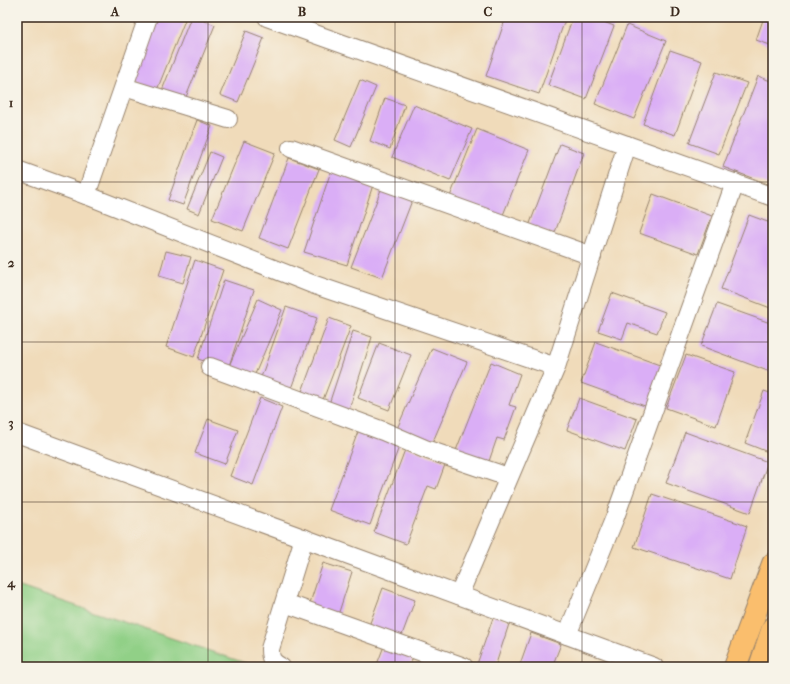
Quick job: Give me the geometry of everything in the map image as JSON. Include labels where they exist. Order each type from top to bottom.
[{"type":"main road","points":[[735,667],[773,564]]},
{"type":"main road","points":[[760,667],[773,628]]},
{"type":"street","points":[[86,195],[148,17]]},
{"type":"street","points":[[267,17],[773,197]]},
{"type":"street","points":[[124,86],[228,119]]},
{"type":"street","points":[[459,595],[556,367],[627,145]]},
{"type":"street","points":[[291,148],[592,256]]},
{"type":"street","points":[[17,170],[86,195],[312,284],[556,367]]},
{"type":"street","points":[[567,635],[615,517],[735,183]]},
{"type":"street","points":[[210,367],[382,431],[425,449],[508,477]]},
{"type":"street","points":[[17,433],[654,667]]},
{"type":"street","points":[[281,667],[273,663],[270,657],[270,649],[304,538]]},
{"type":"street","points":[[285,603],[464,667]]},
{"type":"green space","points":[[17,586],[257,667],[17,667]]},
{"type":"building","points":[[158,17],[179,17],[185,20],[157,90],[132,81]]},
{"type":"building","points":[[191,17],[195,17],[215,25],[184,102],[161,93]]},
{"type":"building","points":[[506,17],[566,17],[539,94],[486,76]]},
{"type":"building","points":[[573,17],[591,17],[614,26],[586,99],[548,85]]},
{"type":"building","points":[[764,17],[773,17],[773,46],[756,40]]},
{"type":"building","points":[[627,25],[666,41],[634,119],[595,104]]},
{"type":"building","points":[[246,31],[264,38],[238,102],[220,95]]},
{"type":"building","points":[[670,50],[702,61],[675,135],[643,124]]},
{"type":"building","points":[[716,72],[747,83],[719,154],[689,143]]},
{"type":"building","points":[[758,76],[773,82],[773,186],[723,167]]},
{"type":"building","points":[[360,80],[376,87],[351,147],[335,140]]},
{"type":"building","points":[[385,98],[405,105],[390,149],[370,141]]},
{"type":"building","points":[[414,105],[472,129],[450,181],[392,157]]},
{"type":"building","points":[[197,120],[212,126],[183,205],[168,200]]},
{"type":"building","points":[[477,129],[529,150],[501,220],[449,199]]},
{"type":"building","points":[[244,141],[275,153],[243,231],[212,219]]},
{"type":"building","points":[[560,144],[584,153],[554,235],[529,226]]},
{"type":"building","points":[[210,152],[222,157],[199,214],[187,209]]},
{"type":"building","points":[[289,158],[319,169],[288,249],[259,238]]},
{"type":"building","points":[[331,171],[373,185],[347,265],[304,252]]},
{"type":"building","points":[[382,187],[413,198],[382,278],[351,267]]},
{"type":"building","points":[[653,194],[712,216],[698,254],[639,233]]},
{"type":"building","points":[[749,215],[773,224],[773,309],[721,289]]},
{"type":"building","points":[[166,251],[191,257],[183,283],[159,276]]},
{"type":"building","points":[[195,260],[223,270],[194,357],[166,347]]},
{"type":"building","points":[[224,280],[254,290],[229,366],[258,299],[282,310],[253,379],[198,359]]},
{"type":"building","points":[[612,293],[665,312],[657,333],[628,323],[622,339],[598,331]]},
{"type":"building","points":[[717,304],[773,324],[773,373],[701,346]]},
{"type":"building","points":[[286,307],[317,318],[289,394],[259,383]]},
{"type":"building","points":[[329,318],[351,326],[321,405],[300,397]]},
{"type":"building","points":[[353,331],[372,337],[347,416],[327,410]]},
{"type":"building","points":[[596,342],[668,368],[653,409],[581,383]]},
{"type":"building","points":[[379,343],[411,355],[389,410],[358,398]]},
{"type":"building","points":[[432,348],[467,362],[431,446],[396,431]]},
{"type":"building","points":[[686,355],[735,372],[716,426],[666,408]]},
{"type":"building","points":[[491,362],[520,374],[509,405],[516,407],[504,440],[497,438],[487,467],[455,453]]},
{"type":"building","points":[[764,391],[773,394],[773,454],[745,443]]},
{"type":"building","points":[[260,398],[282,407],[253,485],[230,476]]},
{"type":"building","points":[[579,398],[637,419],[625,451],[567,430]]},
{"type":"building","points":[[208,419],[238,430],[225,464],[195,453]]},
{"type":"building","points":[[359,429],[400,444],[370,525],[329,510]]},
{"type":"building","points":[[685,432],[768,462],[750,513],[666,483]]},
{"type":"building","points":[[406,447],[446,462],[436,489],[428,486],[406,544],[374,532]]},
{"type":"building","points":[[652,494],[747,526],[730,579],[634,547]]},
{"type":"building","points":[[323,563],[352,572],[338,615],[309,606]]},
{"type":"building","points":[[383,588],[415,600],[399,643],[367,631]]},
{"type":"building","points":[[494,615],[510,621],[495,667],[476,667]]},
{"type":"building","points":[[531,633],[561,644],[552,667],[519,667]]},
{"type":"building","points":[[384,646],[413,657],[409,667],[376,667]]}]
